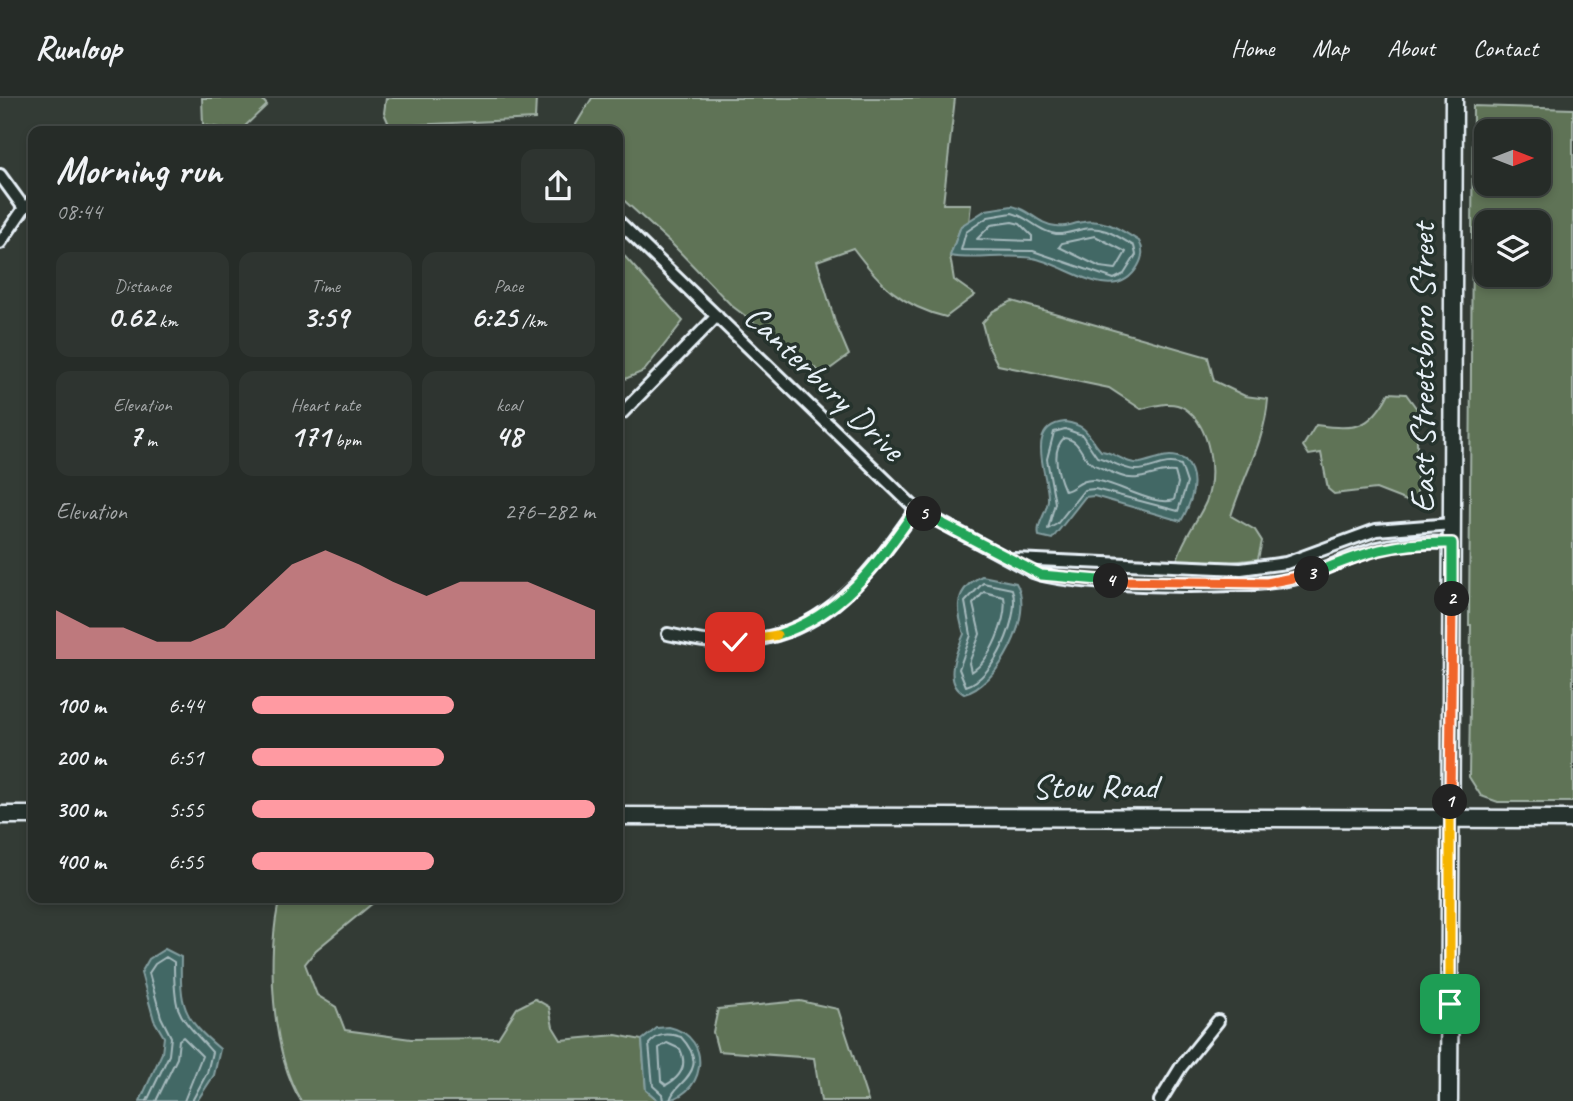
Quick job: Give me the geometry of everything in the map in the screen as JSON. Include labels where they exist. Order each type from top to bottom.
[{"type":"main road","name":"East Streetsboro Street","points":[[1449,1101],[1454,98]]},
{"type":"main road","points":[[0,815],[28,815]]},
{"type":"main road","name":"Stow Road","points":[[623,816],[1573,818]]},
{"type":"street","points":[[0,175],[24,208]]},
{"type":"street","points":[[0,243],[28,205]]},
{"type":"street","name":"Canterbury Drive","points":[[623,226],[916,509],[1041,575],[1167,583],[1252,583],[1312,573],[1380,547],[1406,543],[1452,543]]},
{"type":"street","points":[[623,412],[717,316]]},
{"type":"street","points":[[668,634],[713,642],[735,642],[762,639],[800,627],[838,604],[863,581],[916,509]]},
{"type":"street","name":"Canterbury Drive","points":[[1013,559],[1168,567],[1252,568],[1286,563],[1376,530],[1452,524]]},
{"type":"street","points":[[1093,580],[1094,564]]},
{"type":"street","points":[[1167,583],[1168,567]]},
{"type":"street","points":[[1252,568],[1252,583]]},
{"type":"street","points":[[1160,1101],[1181,1067],[1218,1021]]},
{"type":"green space","points":[[202,98],[261,98],[267,105],[245,126],[203,125]]},
{"type":"green space","points":[[386,98],[536,98],[535,119],[390,126],[384,113]]},
{"type":"green space","points":[[592,98],[955,98],[943,204],[971,204],[969,223],[961,226],[950,256],[954,280],[975,295],[946,317],[916,307],[893,292],[853,248],[817,261],[835,322],[849,355],[823,374],[732,306],[672,244],[623,200],[623,126],[575,126]]},
{"type":"green space","points":[[1473,106],[1573,109],[1573,802],[1498,802],[1481,796],[1469,777]]},
{"type":"green space","points":[[623,255],[683,321],[644,371],[623,380]]},
{"type":"green space","points":[[1012,301],[1208,357],[1214,381],[1245,396],[1268,399],[1263,430],[1231,516],[1255,530],[1262,541],[1258,559],[1231,562],[1177,560],[1206,502],[1209,490],[1211,464],[1206,438],[1200,426],[1184,408],[1174,404],[1141,409],[1109,388],[998,365],[988,346],[982,323],[993,311]]},
{"type":"green space","points":[[1389,393],[1406,394],[1417,409],[1417,505],[1376,489],[1334,494],[1328,489],[1321,453],[1309,455],[1303,446],[1316,425],[1351,427],[1368,421]]},
{"type":"green space","points":[[279,903],[373,903],[316,950],[305,964],[317,995],[336,1007],[345,1030],[411,1039],[498,1038],[517,1008],[535,999],[549,1007],[553,1027],[561,1040],[616,1035],[642,1040],[646,1090],[659,1101],[301,1101],[291,1081],[277,1030],[273,973]]},
{"type":"green space","points":[[800,1001],[838,1009],[868,1101],[821,1101],[814,1058],[718,1051],[713,1032],[718,1009]]},
{"type":"water","points":[[1012,206],[1049,225],[1062,226],[1091,221],[1112,226],[1139,241],[1142,250],[1140,263],[1128,278],[1116,283],[1103,283],[1032,258],[950,256],[961,226],[986,210]]},
{"type":"water","points":[[1065,422],[1079,426],[1087,432],[1101,451],[1130,462],[1140,463],[1168,456],[1185,460],[1193,474],[1194,482],[1189,506],[1181,521],[1094,496],[1085,497],[1052,539],[1039,536],[1039,527],[1048,500],[1041,443],[1044,433],[1052,426]]},
{"type":"water","points":[[982,576],[1016,583],[1021,596],[1021,612],[1017,630],[1000,664],[977,688],[964,694],[957,689],[952,674],[964,634],[959,616],[960,601],[966,587]]},
{"type":"water","points":[[165,949],[181,957],[181,988],[191,1019],[220,1049],[214,1075],[197,1101],[140,1101],[162,1053],[164,1037],[154,1020],[141,973],[149,959]]},
{"type":"water","points":[[669,1027],[684,1033],[694,1043],[699,1055],[699,1068],[687,1091],[675,1098],[659,1101],[646,1090],[642,1040],[657,1028]]},
{"type":"route","points":[[735,642],[779,635],[800,627],[838,604],[863,581],[916,509],[952,530],[1013,559],[1032,572],[1052,578],[1208,584],[1267,583],[1312,573],[1380,547],[1406,543],[1452,543],[1450,1004]]}]
